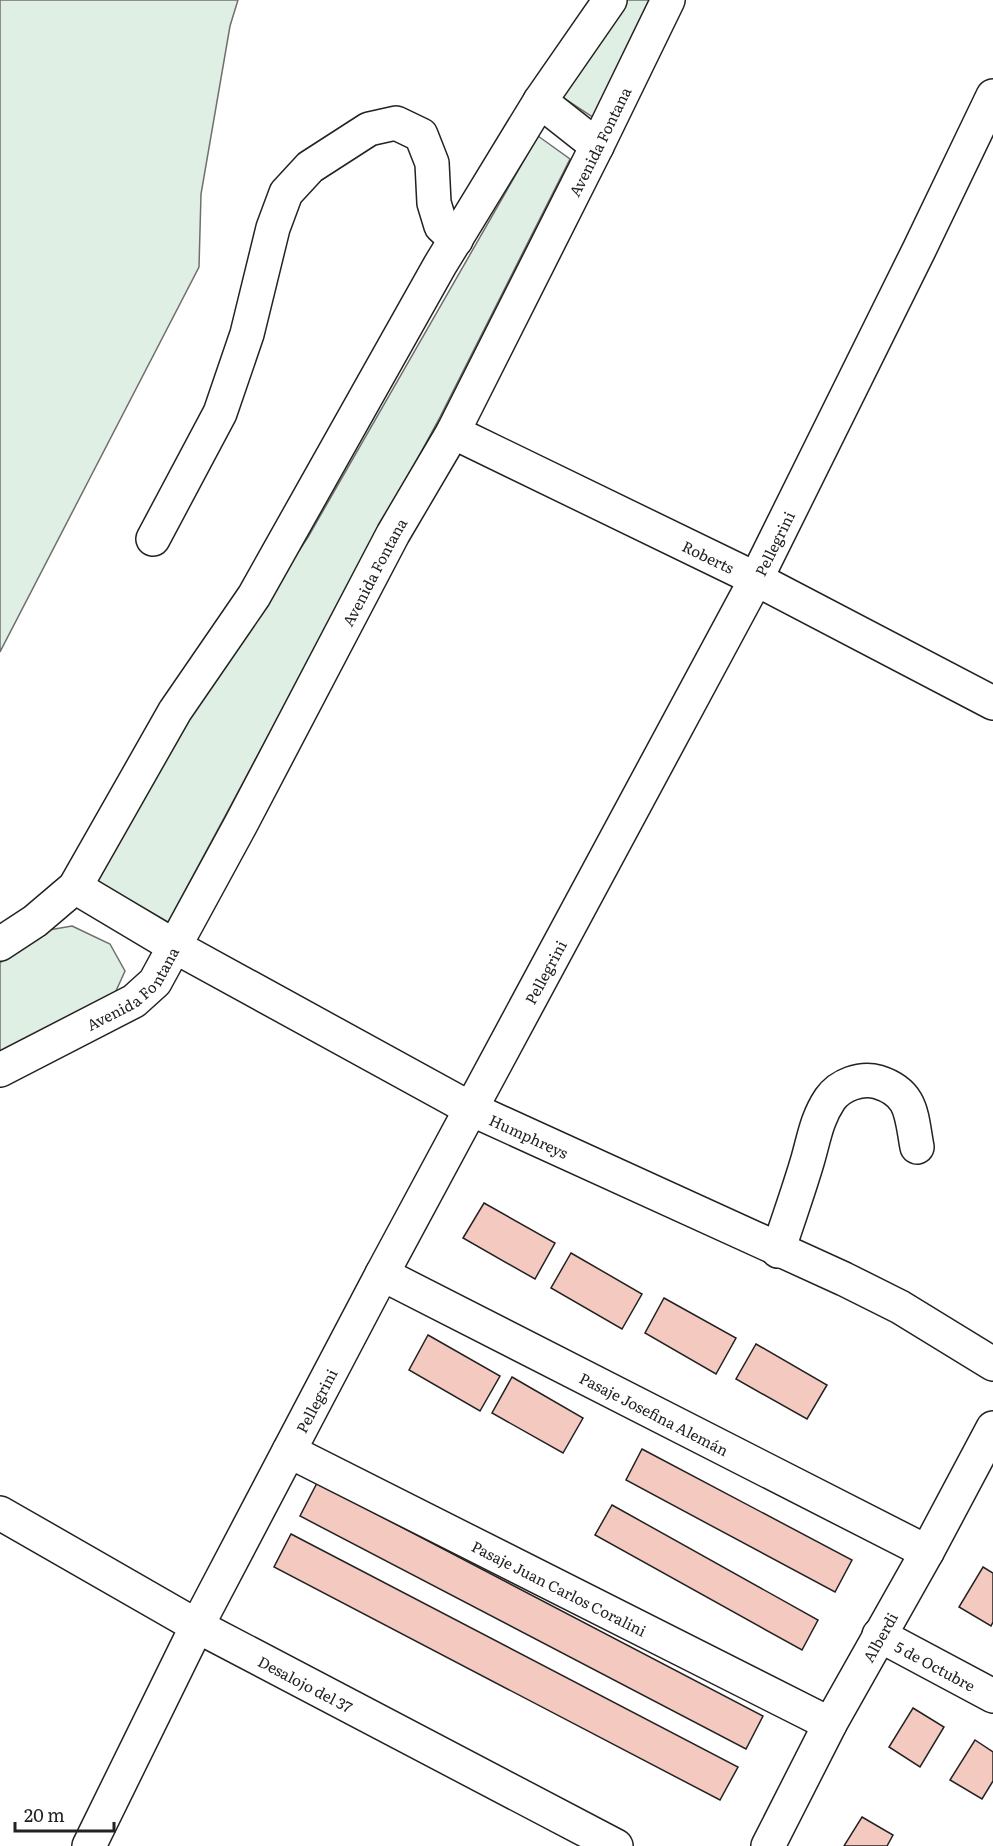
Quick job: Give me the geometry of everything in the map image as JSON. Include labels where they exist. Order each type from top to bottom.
[{"type":"street","points":[[0,944],[35,921],[75,887],[175,711],[254,596],[456,240],[540,101],[610,0]]},
{"type":"street","name":"Avenida Fontana","points":[[0,1070],[134,1001],[155,982],[247,814],[393,534],[453,432],[668,0]]},
{"type":"street","name":"Pellegrini","points":[[89,1846],[197,1626],[382,1274],[756,579],[993,96]]},
{"type":"street","points":[[540,101],[597,146]]},
{"type":"street","points":[[153,539],[220,413],[248,334],[273,228],[286,193],[310,167],[369,129],[396,123],[421,135],[432,163],[434,203],[441,226],[456,240]]},
{"type":"street","name":"Roberts","points":[[453,432],[756,579],[993,702]]},
{"type":"street","name":"Humphreys","points":[[75,887],[174,946],[471,1109],[778,1251],[844,1279],[900,1307],[993,1364]]},
{"type":"street","points":[[778,1251],[808,1159],[816,1126],[831,1098],[850,1083],[871,1080],[894,1087],[909,1105],[917,1147]]},
{"type":"street","name":"Pasaje Josefina Alemán","points":[[382,1274],[927,1552]]},
{"type":"street","name":"Alberdi","points":[[768,1846],[830,1724],[927,1552],[993,1428]]},
{"type":"street","name":"Pasaje Juan Carlos Coralini","points":[[290,1450],[830,1724]]},
{"type":"street","name":"Desalojo del 37","points":[[0,1513],[197,1626],[616,1846]]},
{"type":"street","name":"5 de Octubre","points":[[879,1635],[993,1696]]},
{"type":"green space","points":[[0,0],[238,0],[230,26],[201,194],[199,267],[0,652]]},
{"type":"green space","points":[[626,0],[657,0],[597,120],[562,97]]},
{"type":"green space","points":[[538,136],[570,159],[440,417],[168,922],[97,881],[166,752],[308,537]]},
{"type":"green space","points":[[72,926],[110,944],[125,971],[111,1002],[0,1058],[0,963],[43,931]]},
{"type":"building","points":[[484,1203],[555,1243],[535,1279],[463,1238]]},
{"type":"building","points":[[571,1253],[642,1294],[622,1329],[551,1288]]},
{"type":"building","points":[[664,1298],[736,1338],[716,1374],[645,1333]]},
{"type":"building","points":[[428,1335],[500,1376],[480,1411],[409,1370]]},
{"type":"building","points":[[756,1344],[827,1385],[807,1419],[736,1379]]},
{"type":"building","points":[[512,1377],[583,1418],[563,1453],[492,1413]]},
{"type":"building","points":[[642,1449],[852,1560],[835,1592],[626,1480]]},
{"type":"building","points":[[317,1483],[763,1716],[746,1749],[300,1516]]},
{"type":"building","points":[[612,1505],[818,1620],[802,1650],[595,1535]]},
{"type":"building","points":[[291,1534],[738,1767],[720,1800],[274,1567]]},
{"type":"building","points":[[983,1567],[993,1573],[993,1622],[991,1626],[959,1607]]},
{"type":"building","points":[[913,1708],[944,1727],[920,1767],[889,1747]]},
{"type":"building","points":[[975,1740],[993,1752],[993,1781],[982,1799],[950,1780]]},
{"type":"building","points":[[862,1817],[893,1835],[887,1846],[844,1846]]}]
